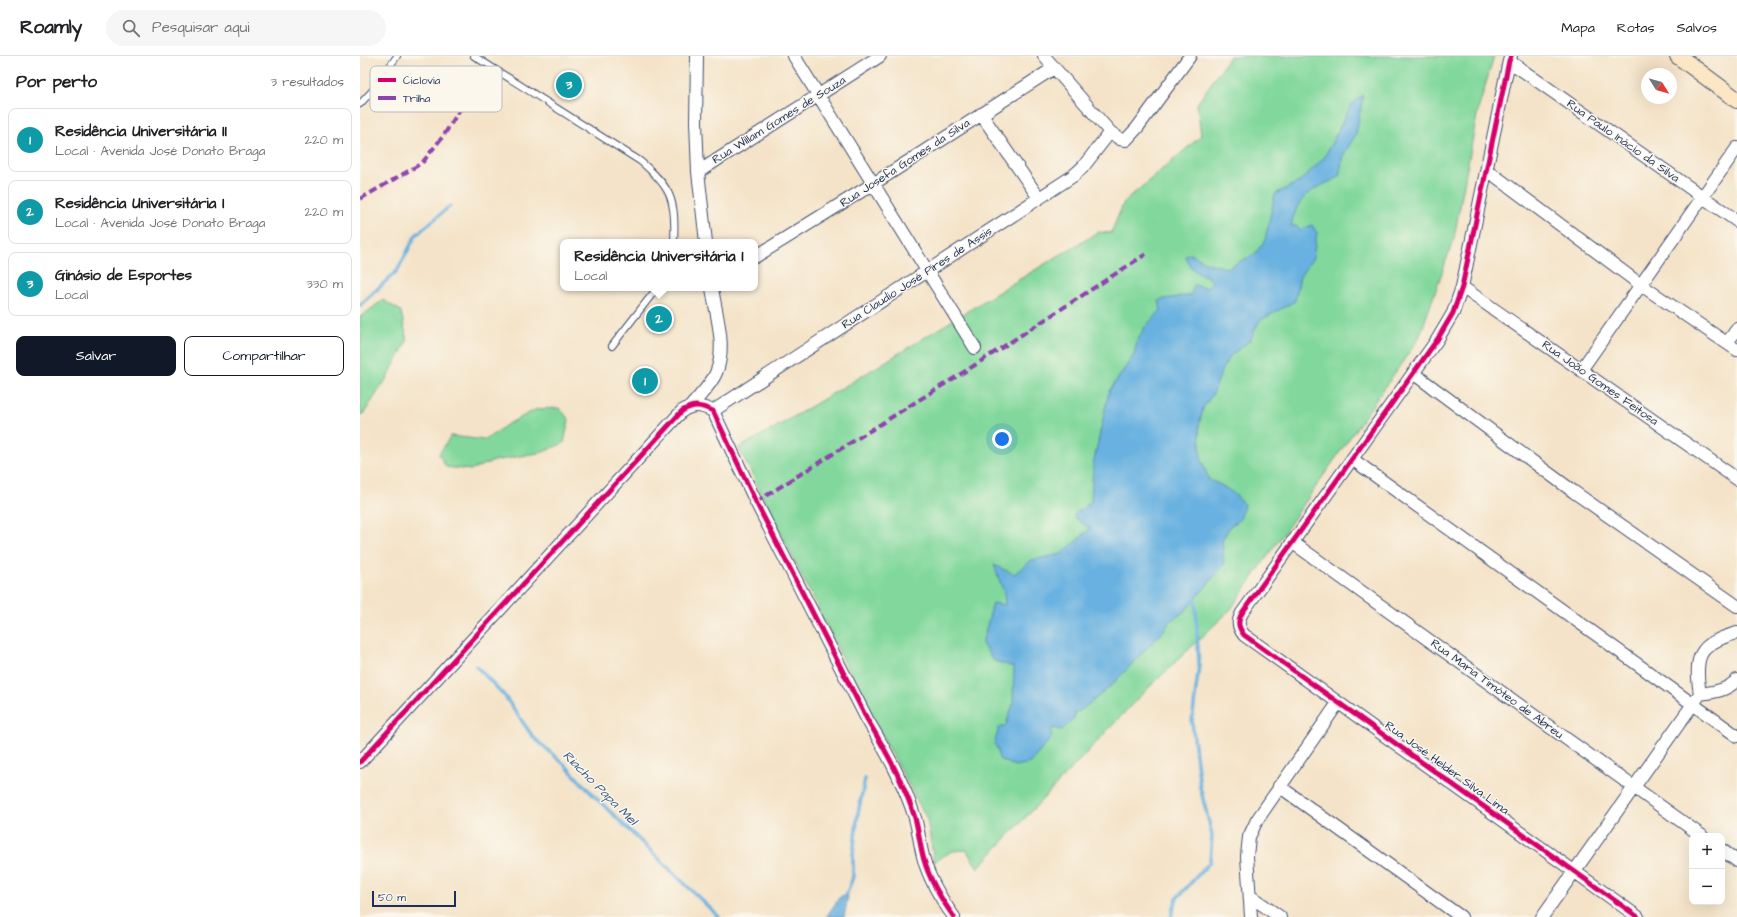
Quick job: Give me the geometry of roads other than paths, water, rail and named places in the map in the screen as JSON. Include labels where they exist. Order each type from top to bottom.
[{"type":"street","points":[[697,56],[696,122],[698,172],[706,239]]},
{"type":"street","points":[[794,56],[819,94],[975,348]]},
{"type":"street","name":"Rua Willam Gomes de Souza","points":[[698,172],[880,56]]},
{"type":"street","points":[[1044,56],[1110,132],[1120,139],[1126,140],[1137,128],[1185,58]]},
{"type":"street","points":[[1678,56],[1737,100]]},
{"type":"street","points":[[1292,542],[1413,373],[1453,313],[1462,287],[1510,59]]},
{"type":"street","name":"Rua Paulo Inácio da Silva","points":[[1510,59],[1737,221]]},
{"type":"street","name":"Rua Josefa Gomes da Silva","points":[[758,255],[873,184],[1054,68]]},
{"type":"street","points":[[981,114],[1039,198]]},
{"type":"street","name":"Rua Claudio José Pires de Assis","points":[[713,411],[1039,198],[1082,167],[1110,132]]},
{"type":"street","points":[[1581,370],[1704,198],[1737,148]]},
{"type":"street","points":[[1487,170],[1641,285],[1732,346],[1737,329]]},
{"type":"street","name":"Rua João Gomes Feitosa","points":[[1462,287],[1737,479]]},
{"type":"street","points":[[360,762],[682,412],[692,405],[716,375],[720,360],[721,343],[712,291]]},
{"type":"street","points":[[1413,373],[1574,492],[1737,606]]},
{"type":"street","points":[[692,405],[703,406],[713,411],[756,502],[867,720],[887,752],[902,784],[915,819],[923,859],[930,880],[954,917]]},
{"type":"street","points":[[1352,459],[1737,736]]},
{"type":"street","name":"Rua José Helder Silva Lima","points":[[1292,542],[1242,613],[1238,621],[1239,628],[1244,635],[1638,917]]},
{"type":"street","name":"Rua Maria Timóteo de Abreu","points":[[1292,542],[1698,833]]},
{"type":"street","points":[[1700,694],[1696,671],[1698,660],[1704,651],[1714,642],[1737,633]]},
{"type":"street","points":[[1542,917],[1700,694],[1718,692],[1731,686],[1737,680]]},
{"type":"street","points":[[1251,917],[1247,856],[1249,837],[1257,820],[1279,786],[1338,702]]},
{"type":"street","points":[[1279,786],[1462,917]]},
{"type":"street","points":[[1725,852],[1737,861]]},
{"type":"street","points":[[1250,896],[1280,917]]},
{"type":"lane","points":[[389,66],[396,56]]},
{"type":"lane","points":[[474,56],[490,66]]},
{"type":"lane","points":[[502,74],[640,161],[660,177],[670,196],[675,219],[674,239]]},
{"type":"lane","points":[[360,104],[370,93]]},
{"type":"lane","points":[[612,346],[655,291]]},
{"type":"water","points":[[1363,95],[1356,134],[1343,156],[1339,177],[1314,190],[1302,199],[1294,215],[1291,226],[1297,226],[1300,230],[1312,225],[1317,233],[1313,258],[1300,276],[1295,301],[1259,321],[1250,340],[1230,356],[1222,369],[1214,392],[1203,408],[1199,426],[1201,458],[1209,480],[1228,489],[1244,504],[1241,517],[1237,522],[1231,525],[1222,540],[1224,565],[1185,611],[1170,621],[1164,630],[1111,686],[1080,711],[1074,713],[1075,717],[1062,730],[1053,728],[1051,732],[1052,737],[1030,763],[1015,766],[999,759],[997,748],[994,744],[999,728],[1006,725],[1013,704],[1014,667],[994,661],[982,644],[993,603],[1005,605],[1004,593],[994,565],[1014,574],[1032,560],[1061,554],[1090,529],[1073,516],[1091,502],[1093,465],[1109,391],[1134,355],[1137,342],[1144,328],[1161,310],[1159,300],[1191,295],[1194,285],[1207,288],[1212,282],[1207,276],[1199,274],[1193,269],[1185,256],[1190,254],[1207,263],[1227,268],[1255,254],[1265,240],[1275,194],[1299,182],[1324,158],[1351,105]]},
{"type":"water","points":[[846,894],[848,896],[844,917],[826,917],[840,897]]},
{"type":"waterway","points":[[360,305],[397,271],[416,235],[450,206]]},
{"type":"waterway","points":[[1171,917],[1177,898],[1210,862],[1212,835],[1200,787],[1192,722],[1199,665],[1195,597]]},
{"type":"waterway","name":"Riacho Papa Mel","points":[[476,666],[504,695],[533,737],[564,764],[593,795],[719,917]]},
{"type":"waterway","points":[[845,898],[853,877],[853,854],[858,813],[865,779]]},
{"type":"place","name":"Ginásio de Esportes","points":[[569,85]]},
{"type":"place","name":"Residência Universitária I","points":[[659,319]]},
{"type":"place","name":"Residência Universitária II","points":[[645,381]]}]
